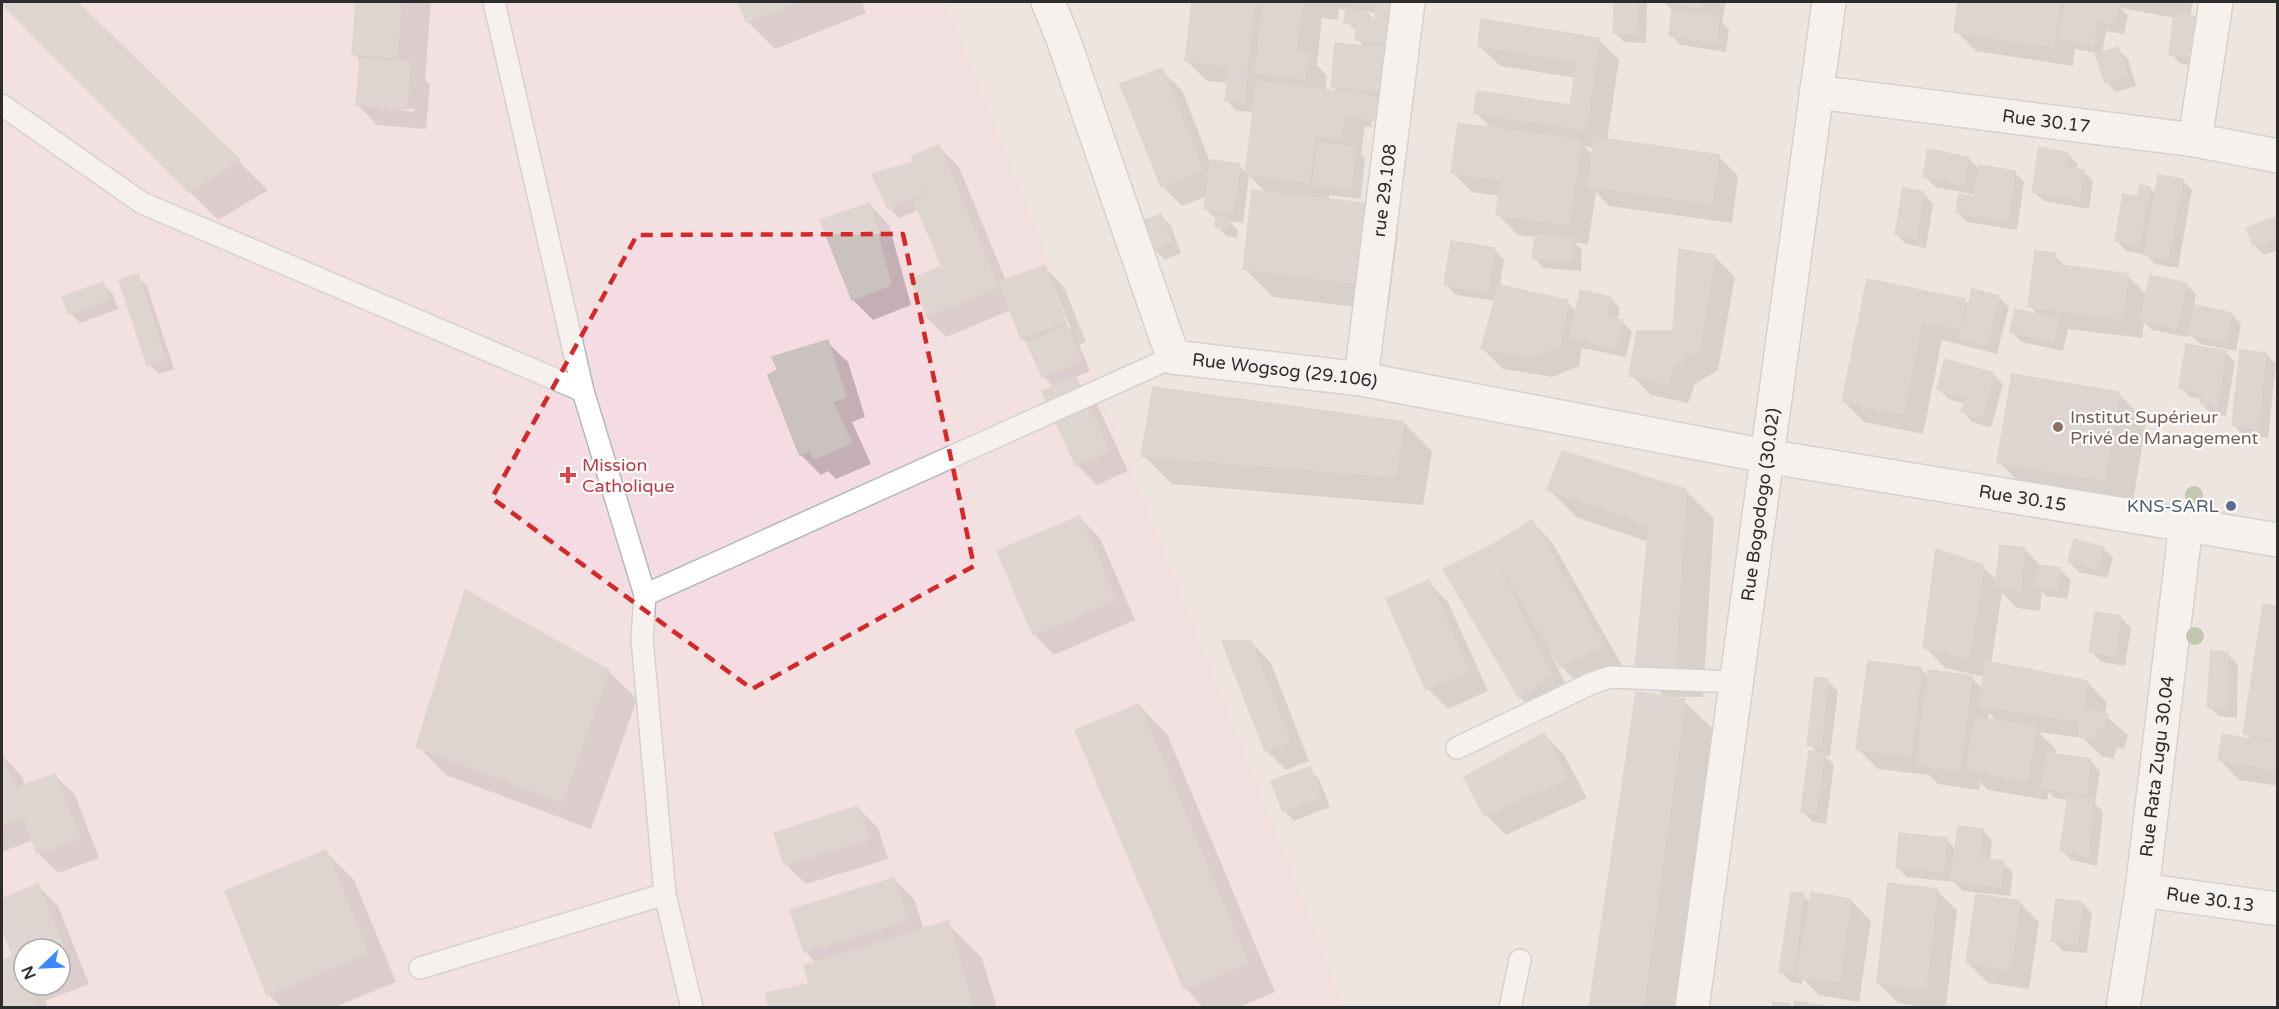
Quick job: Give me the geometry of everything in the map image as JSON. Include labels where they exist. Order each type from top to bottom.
[{"type":"street","name":"Rue Wogsog (29.106)","points":[[1048,2],[1062,36],[1173,357],[1361,379],[1766,456]]},
{"type":"street","points":[[1062,36],[1066,2]]},
{"type":"street","name":"rue 29.108","points":[[1361,379],[1408,2]]},
{"type":"street","name":"Rue Bogodogo (30.02)","points":[[1692,1008],[1829,2]]},
{"type":"street","points":[[2195,140],[2216,2]]},
{"type":"street","name":"Rue 30.17","points":[[1816,92],[2195,140],[2277,156]]},
{"type":"street","name":"Rue 30.15","points":[[1766,456],[2277,540]]},
{"type":"street","name":"Rue Rata Zugu 30.04","points":[[2123,1008],[2142,890],[2186,525]]},
{"type":"street","name":"Rue 30.13","points":[[2142,890],[2277,909]]},
{"type":"lane","points":[[494,2],[583,391],[645,595],[642,639],[665,894],[692,1008]]},
{"type":"lane","points":[[2,105],[142,203],[583,391]]},
{"type":"lane","points":[[645,595],[1173,357]]},
{"type":"lane","points":[[1457,748],[1590,684],[1610,677],[1736,682]]},
{"type":"lane","points":[[420,968],[665,894]]},
{"type":"lane","points":[[1510,1008],[1520,960]]},
{"type":"highlighted area","points":[[903,234],[974,566],[752,689],[492,498],[637,235]]},
{"type":"shaded area","name":"Mission Catholique","points":[[2,2],[946,2],[1345,1007],[2,1008]]},
{"type":"building","points":[[2,2],[77,2],[240,160],[189,192]]},
{"type":"building","points":[[356,2],[401,2],[397,58],[352,54]]},
{"type":"building","points":[[738,2],[796,2],[746,22]]},
{"type":"building","points":[[1192,2],[1254,2],[1247,68],[1185,61]]},
{"type":"building","points":[[1263,2],[1302,2],[1296,52],[1308,54],[1305,79],[1256,73]]},
{"type":"building","points":[[1344,2],[1373,2],[1373,5]]},
{"type":"building","points":[[1377,2],[1395,2],[1392,20],[1375,17]]},
{"type":"building","points":[[1614,2],[1637,2],[1636,34],[1613,33]]},
{"type":"building","points":[[1668,2],[1702,2],[1700,8]]},
{"type":"building","points":[[1958,2],[2060,2],[2053,47],[1954,32]]},
{"type":"building","points":[[2066,2],[2119,4],[2114,24],[2097,21],[2093,45],[2059,38]]},
{"type":"building","points":[[1346,9],[1368,11],[1367,18],[1391,21],[1388,43],[1355,40],[1357,24],[1344,23]]},
{"type":"building","points":[[1672,11],[1719,17],[1716,42],[1669,36]]},
{"type":"building","points":[[2174,13],[2195,16],[2191,57],[2169,55]]},
{"type":"building","points":[[1481,19],[1599,38],[1586,130],[1474,113],[1477,91],[1570,105],[1577,62],[1478,46]]},
{"type":"building","points":[[1335,43],[1388,48],[1384,92],[1331,87]]},
{"type":"building","points":[[2118,47],[2127,76],[2105,83],[2095,54]]},
{"type":"building","points":[[360,59],[410,62],[406,110],[356,105]]},
{"type":"building","points":[[1162,68],[1203,170],[1161,187],[1120,84]]},
{"type":"building","points":[[1229,68],[1247,70],[1244,103],[1225,101]]},
{"type":"building","points":[[1257,81],[1348,93],[1341,140],[1315,136],[1309,183],[1245,174]]},
{"type":"building","points":[[1350,92],[1377,98],[1374,120],[1346,115]]},
{"type":"building","points":[[1458,123],[1581,140],[1569,225],[1496,215],[1501,180],[1451,173]]},
{"type":"building","points":[[1594,137],[1719,155],[1712,204],[1588,186]]},
{"type":"building","points":[[1318,143],[1356,147],[1351,189],[1313,185]]},
{"type":"building","points":[[939,145],[998,287],[925,317],[926,314],[911,279],[942,266],[914,201],[928,196],[912,156]]},
{"type":"building","points":[[2039,147],[2068,153],[2065,167],[2084,170],[2079,200],[2032,192]]},
{"type":"building","points":[[1928,149],[1968,157],[1964,185],[1923,177]]},
{"type":"building","points":[[1211,160],[1240,164],[1233,213],[1204,209]]},
{"type":"building","points":[[913,162],[924,192],[888,209],[872,174]]},
{"type":"building","points":[[1979,165],[2015,171],[2007,221],[1956,213],[1959,194],[1974,197]]},
{"type":"building","points":[[2158,175],[2183,179],[2168,259],[2144,255]]},
{"type":"building","points":[[2140,185],[2150,187],[2139,246],[2115,241],[2123,194],[2137,197]]},
{"type":"building","points":[[1903,187],[1924,192],[1916,239],[1895,234]]},
{"type":"building","points":[[1252,190],[1370,204],[1360,284],[1243,269]]},
{"type":"building","points":[[870,203],[891,285],[852,300],[820,220]]},
{"type":"building","points":[[1161,214],[1172,242],[1153,250],[1142,221]]},
{"type":"building","points":[[1216,216],[1229,218],[1227,229],[1215,227]]},
{"type":"building","points":[[2278,216],[2278,237],[2253,246],[2246,228]]},
{"type":"building","points":[[1535,235],[1573,238],[1571,261],[1532,258]]},
{"type":"building","points":[[1451,241],[1495,248],[1487,292],[1444,285]]},
{"type":"building","points":[[1679,249],[1715,255],[1699,350],[1675,364],[1668,384],[1629,376],[1637,331],[1673,331]]},
{"type":"building","points":[[2035,251],[2055,253],[2054,264],[2128,274],[2122,319],[2028,307]]},
{"type":"building","points":[[1045,265],[1066,322],[1021,339],[999,282]]},
{"type":"building","points":[[138,274],[165,359],[147,365],[119,280]]},
{"type":"building","points":[[2150,275],[2187,283],[2177,328],[2140,320]]},
{"type":"building","points":[[1867,279],[1965,299],[1960,329],[1922,321],[1903,414],[1842,402]]},
{"type":"building","points":[[103,282],[109,299],[69,314],[62,297]]},
{"type":"building","points":[[1499,285],[1568,300],[1560,346],[1531,357],[1481,349]]},
{"type":"building","points":[[1972,289],[1999,296],[1987,345],[1960,338]]},
{"type":"building","points":[[1580,290],[1611,297],[1606,317],[1622,320],[1617,348],[1570,338]]},
{"type":"building","points":[[2195,305],[2232,313],[2226,342],[2188,335]]},
{"type":"building","points":[[2015,309],[2059,319],[2053,342],[2010,332]]},
{"type":"building","points":[[1067,326],[1081,361],[1042,377],[1027,343]]},
{"type":"building","points":[[828,340],[846,397],[833,402],[852,443],[814,459],[810,450],[800,456],[768,375],[778,370],[772,357]]},
{"type":"building","points":[[2186,344],[2226,351],[2217,407],[2200,404],[2202,392],[2179,388]]},
{"type":"building","points":[[2240,350],[2266,353],[2258,429],[2232,425]]},
{"type":"building","points":[[1945,359],[1994,373],[1981,419],[1961,412],[1966,398],[1937,389]]},
{"type":"building","name":"Institut Supérieur Privé de Management","points":[[2012,374],[2119,392],[2104,480],[1997,463]]},
{"type":"building","points":[[1075,376],[1109,451],[1076,466],[1042,391]]},
{"type":"building","points":[[1153,387],[1404,422],[1395,477],[1141,456]]},
{"type":"building","points":[[1562,451],[1686,489],[1675,669],[1635,669],[1649,525],[1547,490]]},
{"type":"building","points":[[1080,516],[1116,600],[1033,635],[997,551]]},
{"type":"building","points":[[1532,520],[1604,646],[1560,667],[1490,546]]},
{"type":"building","points":[[2074,539],[2103,547],[2097,569],[2068,562]]},
{"type":"building","points":[[2000,545],[2025,548],[2020,591],[1995,588]]},
{"type":"building","points":[[1490,546],[1551,675],[1519,698],[1443,569]]},
{"type":"building","points":[[1936,549],[1984,565],[1969,659],[1923,648]]},
{"type":"building","points":[[2039,565],[2061,568],[2057,590],[2035,587]]},
{"type":"building","points":[[1429,580],[1469,671],[1426,690],[1386,599]]},
{"type":"building","points":[[465,590],[609,670],[562,802],[416,747]]},
{"type":"building","points":[[2263,604],[2278,607],[2278,740],[2243,734]]},
{"type":"building","points":[[2095,612],[2121,616],[2115,656],[2089,652]]},
{"type":"building","points":[[1222,641],[1251,641],[1290,741],[1265,751]]},
{"type":"building","points":[[2211,650],[2228,653],[2227,709],[2207,707]]},
{"type":"building","points":[[1868,661],[1922,668],[1911,756],[1856,749]]},
{"type":"building","points":[[1985,661],[2088,681],[2083,710],[2108,714],[2104,729],[2097,727],[2094,739],[2079,736],[2079,721],[1980,706]]},
{"type":"building","points":[[1928,670],[1972,676],[1960,770],[1916,765]]},
{"type":"building","points":[[1815,677],[1828,679],[1821,747],[1807,745]]},
{"type":"building","points":[[1636,692],[1685,699],[1643,1008],[1589,1008]]},
{"type":"building","points":[[1139,704],[1248,963],[1184,989],[1075,730]]},
{"type":"building","points":[[1975,717],[2036,727],[2027,781],[1966,770]]},
{"type":"building","points":[[1544,733],[1568,778],[1484,816],[1464,777]]},
{"type":"building","points":[[2222,734],[2278,744],[2278,770],[2218,760]]},
{"type":"building","points":[[1809,751],[1824,753],[1816,814],[1801,812]]},
{"type":"building","points":[[2,753],[15,788],[55,774],[80,838],[37,854],[23,816],[2,825]]},
{"type":"building","points":[[2047,753],[2091,759],[2086,795],[2042,788]]},
{"type":"building","points":[[1310,767],[1321,797],[1283,812],[1271,781]]},
{"type":"building","points":[[2068,796],[2093,800],[2088,856],[2060,851]]},
{"type":"building","points":[[858,806],[869,839],[784,865],[774,833]]},
{"type":"building","points":[[1958,826],[1983,829],[1979,858],[2004,861],[2001,887],[1951,881]]},
{"type":"building","points":[[1899,833],[1947,838],[1943,872],[1896,867]]},
{"type":"building","points":[[326,850],[368,953],[267,995],[225,891]]},
{"type":"building","points":[[894,878],[908,920],[804,952],[790,910]]},
{"type":"building","points":[[1888,883],[1937,889],[1926,990],[1877,983]]},
{"type":"building","points":[[38,884],[59,937],[12,937],[12,953],[2,928],[2,899]]},
{"type":"building","points":[[1791,892],[1804,893],[1793,974],[1779,973]]},
{"type":"building","points":[[1811,892],[1851,899],[1839,982],[1797,976]]},
{"type":"building","points":[[1976,894],[2020,901],[2010,970],[1966,963]]},
{"type":"building","points":[[2056,899],[2082,902],[2077,944],[2051,941]]},
{"type":"building","points":[[948,921],[973,1008],[769,1008],[766,993],[809,984],[804,966]]},
{"type":"building","points":[[12,956],[12,997],[33,997],[37,1008],[2,1008],[2,961]]},
{"type":"building","points":[[1795,1001],[1835,1008],[1794,1008]]},
{"type":"building","points":[[1773,1002],[1790,1004],[1789,1008],[1772,1008]]},
{"type":"building","points":[[1935,1005],[1966,1008],[1935,1008]]},
{"type":"place","name":"Institut Supérieur Privé de Management","points":[[2058,427]]},
{"type":"place","name":"Mission Catholique","points":[[568,475]]},
{"type":"place","name":"KNS-SARL","points":[[2231,506]]}]
